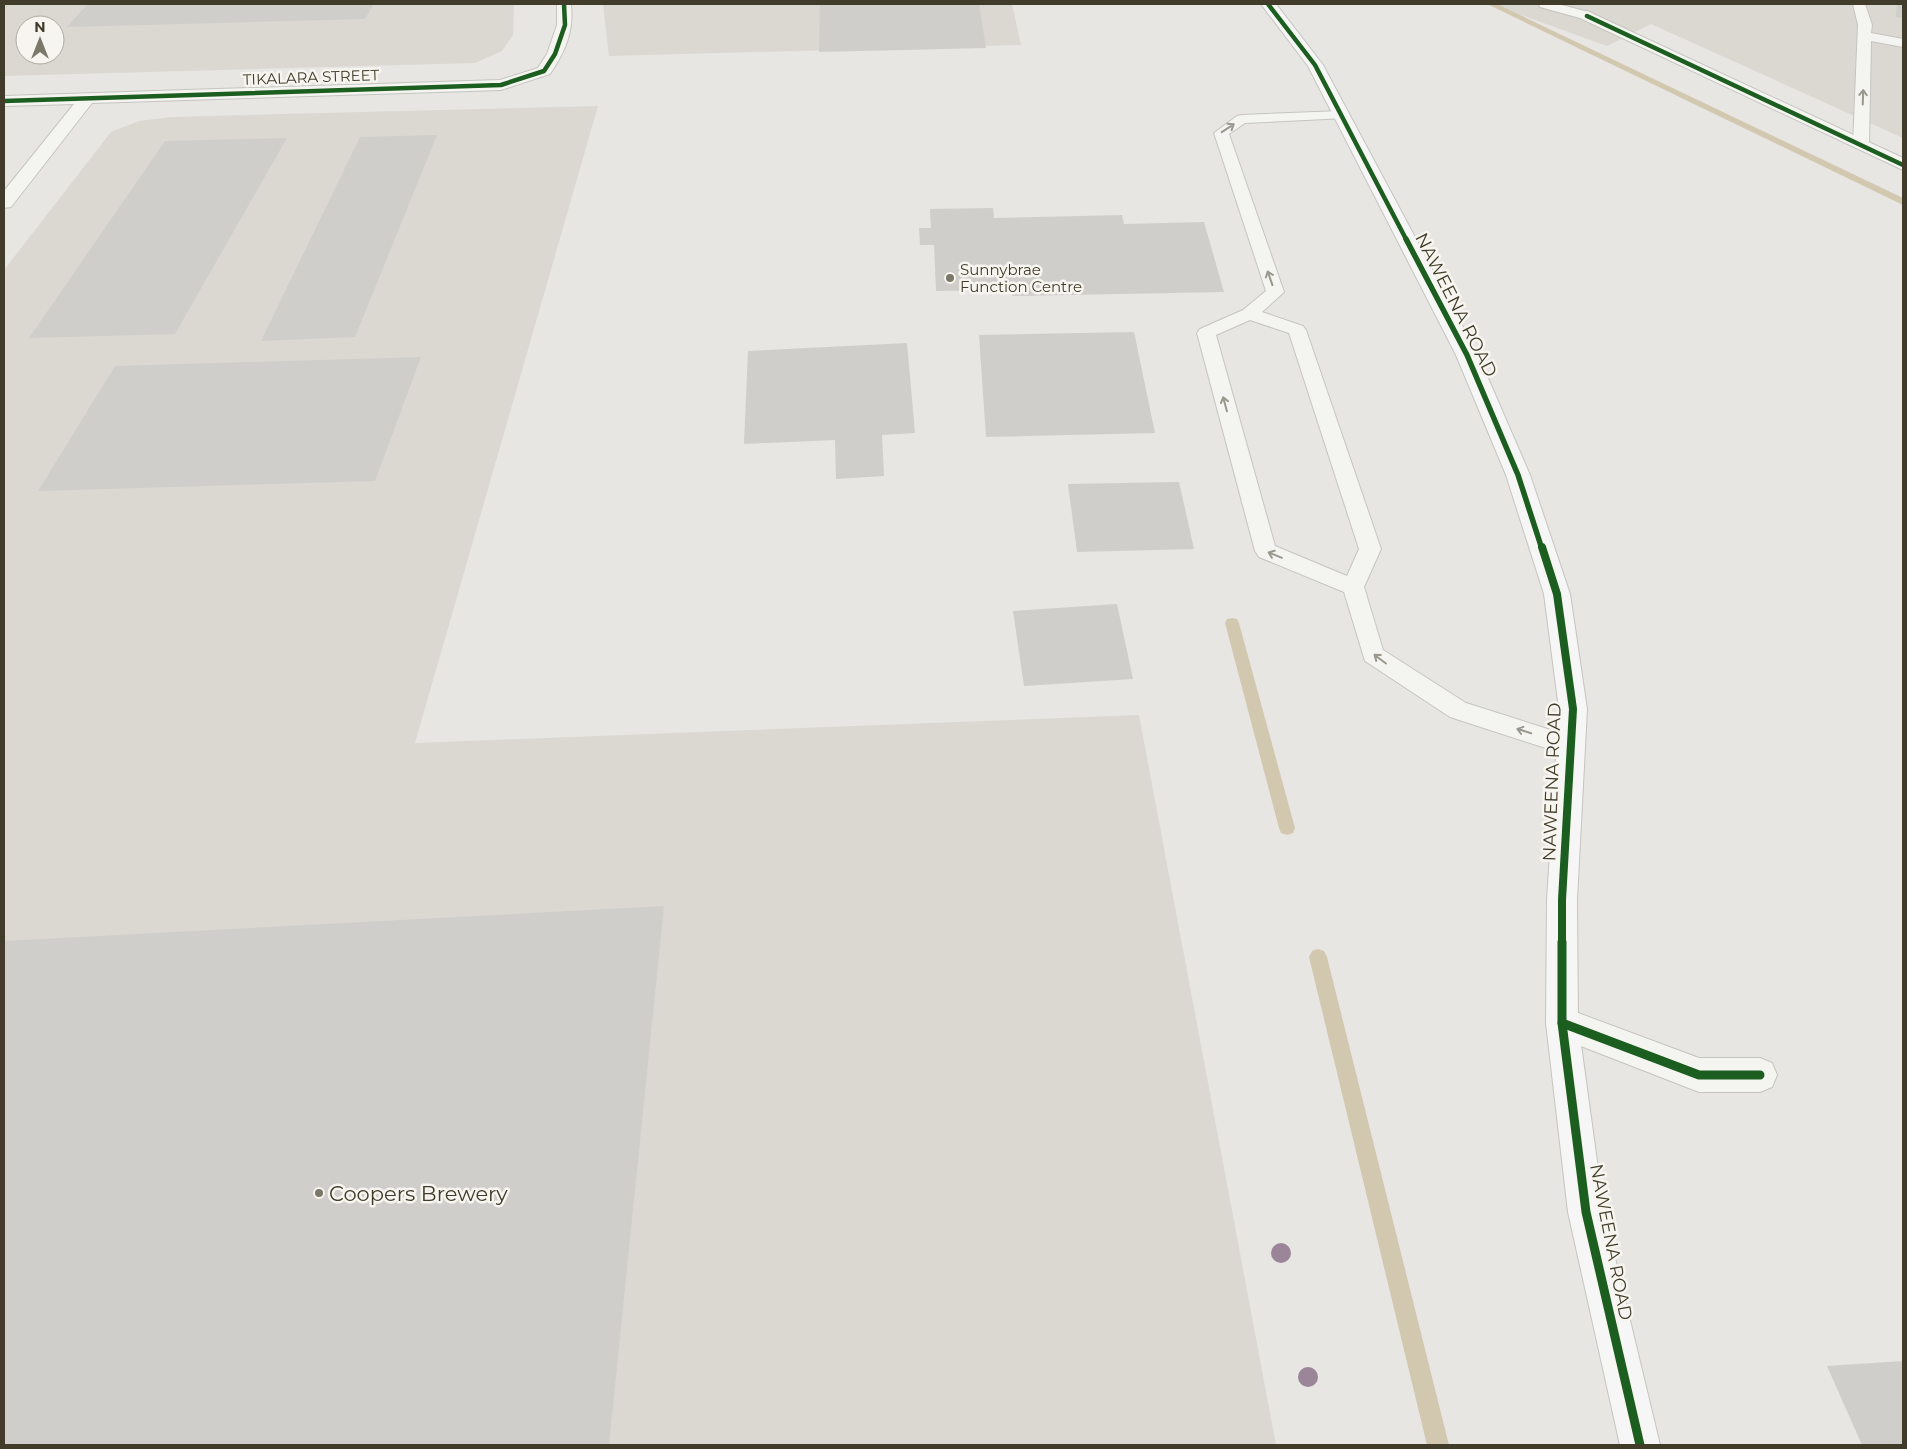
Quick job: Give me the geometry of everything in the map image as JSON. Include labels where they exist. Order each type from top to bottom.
[{"type":"street","name":"TIKALARA STREET","points":[[4,100],[500,85],[544,71],[554,54],[565,25],[564,4]]},
{"type":"street","name":"NAWEENA ROAD","points":[[1268,4],[1315,65],[1467,354],[1518,475],[1557,594],[1573,709],[1562,900],[1562,1023],[1586,1212],[1640,1445]]},
{"type":"street","points":[[1584,10],[1903,165]]},
{"type":"street","points":[[4,203],[87,98]]},
{"type":"street","points":[[1562,1023],[1699,1075],[1760,1075]]},
{"type":"lane","points":[[1545,4],[1584,10]]},
{"type":"lane","points":[[1859,4],[1865,25],[1861,146]]},
{"type":"lane","points":[[1864,36],[1903,43]]},
{"type":"lane","points":[[1341,115],[1242,119],[1220,133],[1275,292],[1249,314],[1206,333],[1266,551],[1352,587]]},
{"type":"lane","points":[[1249,314],[1297,330],[1370,550],[1352,587],[1374,656],[1458,710],[1570,746]]},
{"type":"shaded area","points":[[4,4],[514,4],[513,35],[502,51],[475,63],[4,76]]},
{"type":"shaded area","points":[[603,4],[1012,4],[1021,45],[609,56]]},
{"type":"shaded area","points":[[1491,4],[1903,4],[1903,138],[1651,24],[1607,46]]},
{"type":"shaded area","name":"Coopers Brewery","points":[[598,106],[415,743],[1139,715],[1276,1445],[4,1445],[4,270],[111,132],[139,121],[171,117]]},
{"type":"building","points":[[88,4],[374,4],[365,19],[67,27]]},
{"type":"building","points":[[820,4],[979,4],[986,48],[819,52]]},
{"type":"building","points":[[1897,4],[1903,4],[1903,18],[1896,17]]},
{"type":"building","points":[[437,135],[355,337],[261,341],[360,137]]},
{"type":"building","points":[[287,138],[175,334],[29,338],[165,141]]},
{"type":"building","points":[[993,208],[994,218],[1122,215],[1124,224],[1204,222],[1224,292],[1012,296],[1012,290],[936,291],[934,245],[920,245],[919,228],[931,228],[930,209]]},
{"type":"building","points":[[1134,332],[1155,433],[986,437],[979,335]]},
{"type":"building","points":[[907,343],[915,433],[882,435],[884,476],[836,479],[835,440],[744,444],[748,351]]},
{"type":"building","points":[[421,357],[375,481],[38,491],[115,366]]},
{"type":"building","points":[[1179,482],[1194,549],[1077,552],[1068,484]]},
{"type":"building","points":[[1117,604],[1133,679],[1024,686],[1013,611]]},
{"type":"building","name":"Coopers Brewery","points":[[664,906],[609,1445],[4,1445],[4,941]]},
{"type":"building","points":[[1903,1361],[1903,1445],[1862,1445],[1827,1366]]},
{"type":"waterway","points":[[1491,4],[1903,202]]},
{"type":"waterway","points":[[1232,623],[1287,828]]},
{"type":"waterway","points":[[1318,957],[1438,1445]]},
{"type":"cycle path","points":[[4,101],[501,85],[544,71],[555,54],[565,25],[564,4]]},
{"type":"cycle path","points":[[1268,4],[1315,65],[1467,355],[1518,475],[1557,594],[1573,709],[1562,900],[1562,1023],[1586,1212],[1640,1445]]},
{"type":"cycle path","points":[[1587,16],[1903,165]]},
{"type":"cycle path","points":[[1562,1023],[1699,1075],[1760,1075]]},
{"type":"place","name":"Sunnybrae Function Centre","points":[[950,278]]},
{"type":"place","name":"Coopers Brewery","points":[[319,1193]]}]
